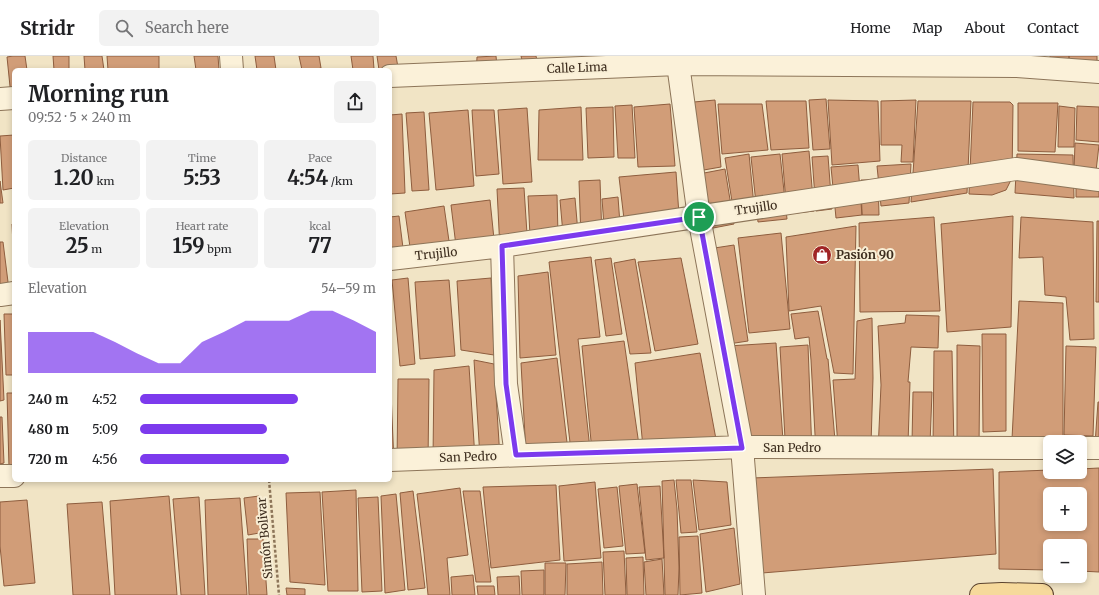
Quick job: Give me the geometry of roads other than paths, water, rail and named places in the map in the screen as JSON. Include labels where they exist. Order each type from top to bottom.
[{"type":"main road","points":[[981,595],[1042,595]]},
{"type":"street","points":[[230,56],[232,68]]},
{"type":"street","points":[[678,60],[699,217],[742,448],[754,595]]},
{"type":"street","name":"Calle Lima","points":[[392,76],[678,60],[1017,61],[1099,72]]},
{"type":"street","points":[[0,99],[12,98]]},
{"type":"street","name":"Trujillo","points":[[392,259],[502,246],[1016,169],[1099,180]]},
{"type":"street","points":[[502,246],[506,384],[516,455]]},
{"type":"street","points":[[0,295],[12,293]]},
{"type":"street","name":"San Pedro","points":[[392,460],[742,448],[1043,448]]},
{"type":"street","points":[[1087,448],[1099,448]]},
{"type":"street","points":[[0,476],[12,476]]},
{"type":"place","name":"Pasión 90","points":[[822,255]]}]
